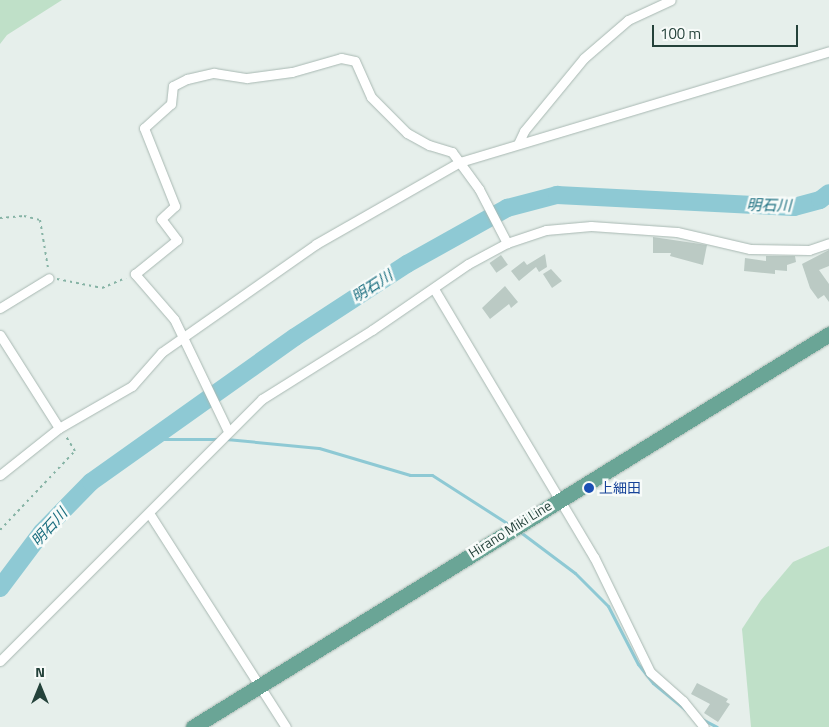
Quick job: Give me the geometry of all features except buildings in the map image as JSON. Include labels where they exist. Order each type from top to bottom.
[{"type":"main road","name":"Hirano Miki Line","points":[[193,727],[260,687],[511,528],[829,334]]},
{"type":"street","points":[[518,144],[524,132],[584,58],[628,20],[671,0]]},
{"type":"street","points":[[0,475],[59,428],[132,386],[162,352],[316,244],[460,162],[829,52]]},
{"type":"street","points":[[228,430],[174,319],[135,274],[177,240],[161,219],[175,206],[144,128],[171,104],[173,86],[187,79],[214,73],[247,78],[292,72],[341,58],[355,61],[371,96],[407,133],[429,145],[452,152],[479,189],[507,243]]},
{"type":"street","points":[[0,661],[228,430],[262,399],[434,289],[468,264],[507,243],[546,230],[591,226],[677,232],[750,249],[809,250],[829,243]]},
{"type":"street","points":[[0,308],[49,278]]},
{"type":"street","points":[[434,289],[594,557],[650,672],[683,701],[704,727]]},
{"type":"street","points":[[0,335],[59,428]]},
{"type":"street","points":[[148,513],[286,727]]},
{"type":"path","points":[[0,218],[24,216],[40,220],[49,278],[102,288],[135,274]]},
{"type":"path","points":[[0,530],[75,451],[59,428]]},
{"type":"green space","points":[[0,0],[62,0],[7,35],[0,44]]},
{"type":"green space","points":[[829,546],[829,727],[751,727],[742,629],[761,600],[793,562]]},
{"type":"waterway","name":"明石川","points":[[0,588],[42,532],[91,482],[295,337],[407,264],[507,208],[557,195],[794,207],[820,200],[829,193]]},
{"type":"waterway","points":[[153,439],[219,439]]},
{"type":"waterway","points":[[226,439],[319,448],[410,475],[432,475],[510,525]]},
{"type":"waterway","points":[[519,531],[575,573],[608,606],[638,664],[653,683],[686,710]]},
{"type":"waterway","points":[[700,718],[717,727]]},
{"type":"place","name":"上細田","points":[[589,488]]}]
